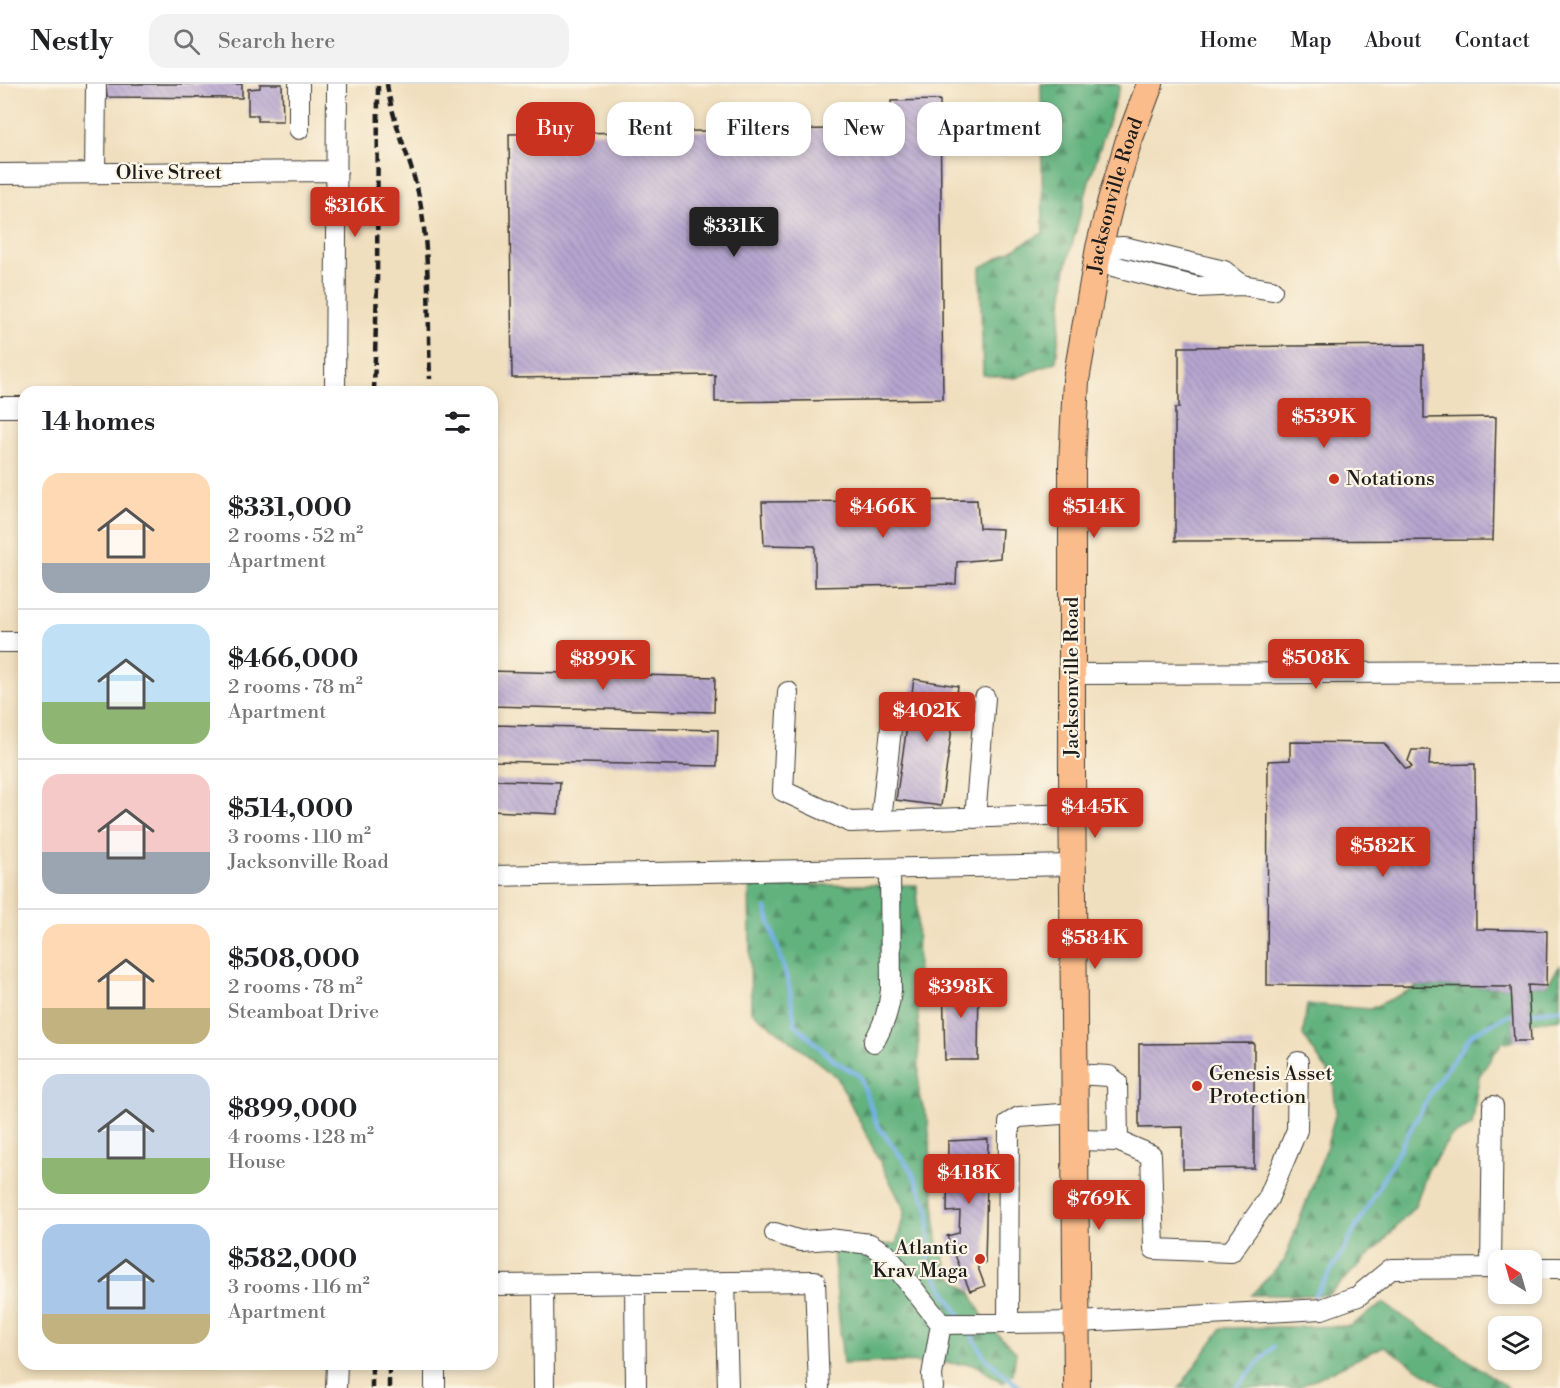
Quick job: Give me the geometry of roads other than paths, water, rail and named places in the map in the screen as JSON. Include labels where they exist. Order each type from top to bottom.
[{"type":"main road","name":"Jacksonville Road","points":[[1077,1388],[1072,770],[1072,465],[1076,380],[1098,255],[1118,173],[1150,84]]},
{"type":"street","points":[[95,173],[96,84]]},
{"type":"street","points":[[298,84],[298,129]]},
{"type":"street","points":[[335,386],[337,84]]},
{"type":"street","name":"Olive Street","points":[[0,174],[337,171]]},
{"type":"street","points":[[1098,255],[1197,288],[1242,285],[1272,290]]},
{"type":"street","points":[[0,407],[18,407]]},
{"type":"street","points":[[0,642],[18,642]]},
{"type":"street","points":[[1073,674],[1560,672]]},
{"type":"street","points":[[788,692],[783,791],[850,822],[1073,814]]},
{"type":"street","points":[[975,818],[985,698]]},
{"type":"street","points":[[881,821],[892,720]]},
{"type":"street","points":[[498,876],[1074,865]]},
{"type":"street","points":[[874,1042],[887,1016],[891,990],[890,869]]},
{"type":"street","points":[[1076,1140],[1118,1141],[1151,1155],[1154,1249],[1232,1252],[1268,1199],[1297,1130],[1298,1062]]},
{"type":"street","points":[[1075,1074],[1109,1076],[1117,1082],[1118,1141]]},
{"type":"street","points":[[1493,1106],[1495,1250]]},
{"type":"street","points":[[1008,1323],[1009,1123],[1019,1117],[1075,1113]]},
{"type":"street","points":[[775,1233],[801,1241],[829,1239],[870,1244],[886,1254],[941,1324],[932,1375],[933,1388]]},
{"type":"street","points":[[941,1324],[1078,1322],[1322,1310],[1358,1296],[1391,1269],[1488,1268]]},
{"type":"street","points":[[1542,1268],[1560,1268]]},
{"type":"street","points":[[498,1285],[815,1281],[819,1388]]},
{"type":"street","points":[[725,1282],[728,1388]]},
{"type":"street","points":[[634,1283],[636,1388]]},
{"type":"street","points":[[543,1284],[544,1388]]},
{"type":"street","points":[[336,1370],[336,1388]]},
{"type":"street","points":[[435,1370],[435,1388]]},
{"type":"waterway","points":[[766,909],[789,985],[795,1024],[833,1060],[860,1076],[877,1125],[911,1170],[929,1210],[928,1263],[961,1318]]},
{"type":"waterway","points":[[1315,1295],[1338,1260],[1437,1082],[1472,1034],[1506,1016],[1560,1009]]},
{"type":"waterway","points":[[969,1330],[985,1358],[1020,1388]]},
{"type":"waterway","points":[[1236,1388],[1273,1347]]},
{"type":"railway","points":[[374,386],[378,84]]},
{"type":"railway","points":[[387,84],[394,116],[415,180],[422,213],[428,275],[430,379]]},
{"type":"railway","points":[[372,1370],[372,1388]]},
{"type":"railway","points":[[389,1370],[389,1388]]},
{"type":"place","name":"Notations","points":[[1334,479]]},
{"type":"place","name":"Genesis Asset Protection","points":[[1197,1086]]},
{"type":"place","name":"Atlantic Krav Maga","points":[[980,1259]]}]
